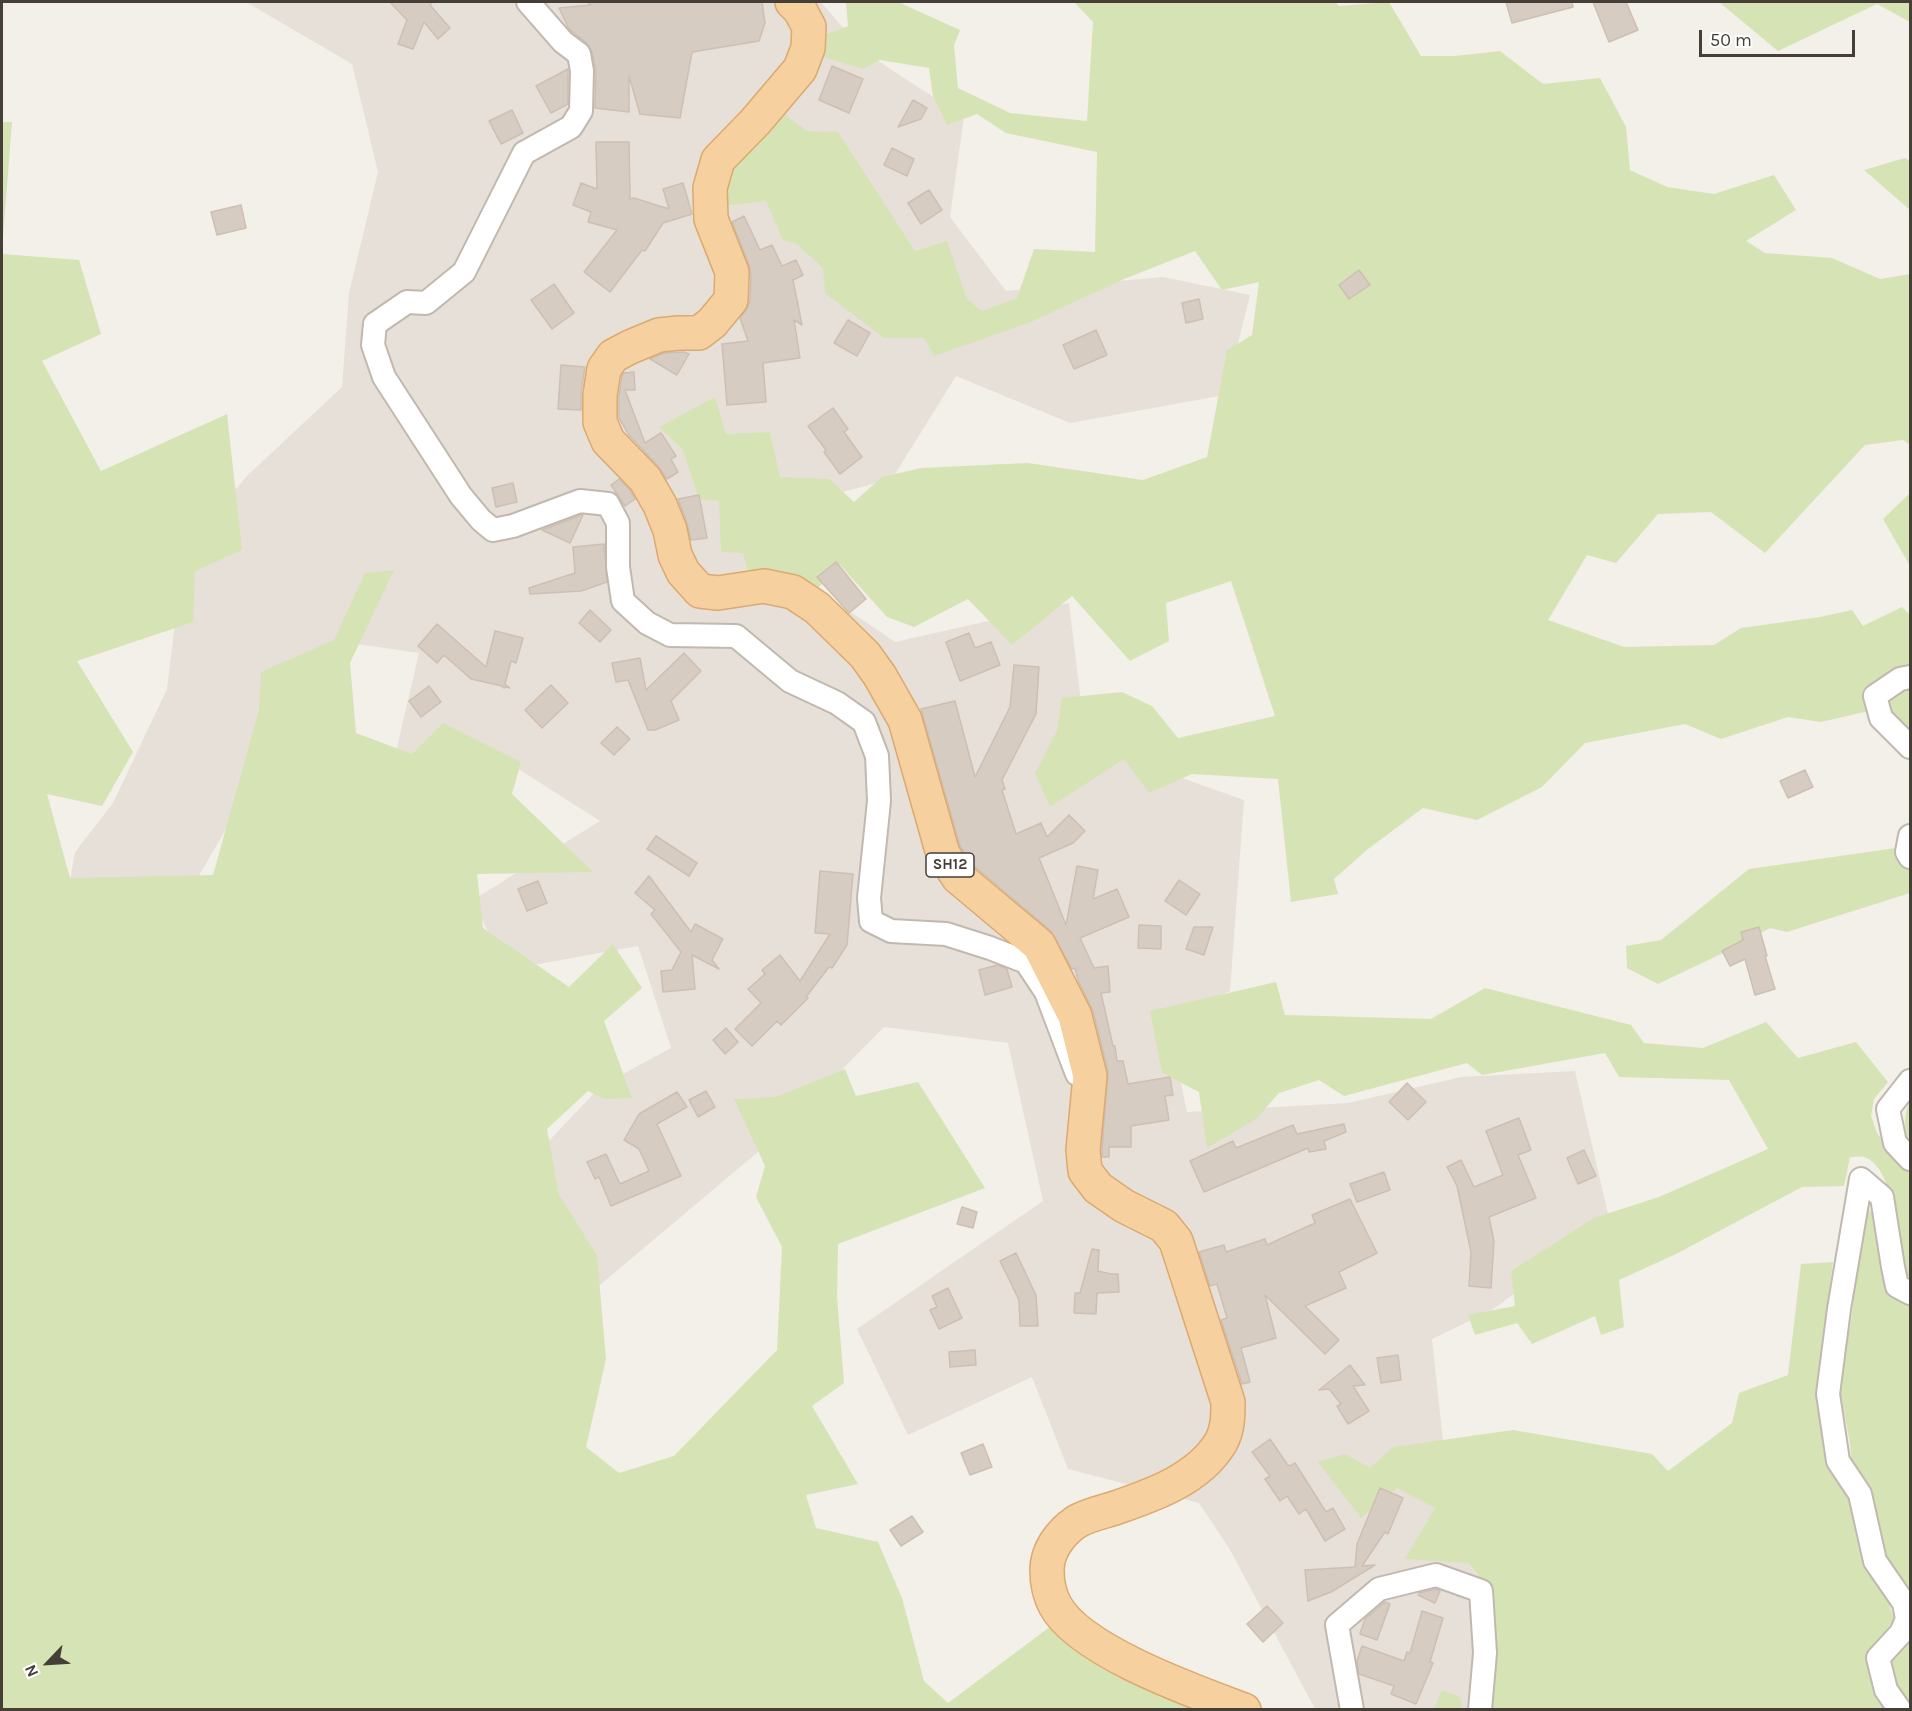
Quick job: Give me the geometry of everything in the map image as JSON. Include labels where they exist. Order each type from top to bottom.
[{"type":"main road","name":"SH12","points":[[792,2],[800,10],[809,27],[808,48],[800,69],[755,122],[718,160],[710,188],[711,219],[732,272],[731,300],[712,323],[699,333],[659,335],[613,356],[604,369],[600,395],[600,422],[608,441],[645,479],[660,505],[670,530],[675,555],[683,572],[700,591],[718,593],[764,586],[793,592],[817,608],[864,655],[880,676],[905,720],[944,854],[958,877],[1039,945],[1075,1016],[1090,1076],[1083,1150],[1085,1171],[1098,1188],[1124,1206],[1164,1226],[1176,1241],[1228,1402],[1228,1422],[1221,1442],[1201,1465],[1191,1472],[1161,1492],[1078,1521],[1061,1535],[1047,1559],[1047,1586],[1056,1607],[1076,1630],[1111,1652],[1197,1692],[1244,1710]]},
{"type":"street","points":[[528,2],[563,42],[579,54],[582,71],[581,111],[572,126],[524,153],[464,272],[426,303],[407,302],[375,324],[373,345],[384,377],[461,496],[481,520],[493,530],[513,526],[580,501],[608,504],[618,523],[618,567],[623,601],[646,623],[670,635],[736,636],[790,681],[837,703],[864,722],[877,756],[878,790],[869,898],[871,921],[891,931],[946,934],[1026,962],[1046,992],[1068,1053],[1089,1100]]},
{"type":"street","points":[[1911,677],[1899,679],[1875,696],[1881,718],[1911,747]]},
{"type":"street","points":[[1911,836],[1906,852],[1911,857]]},
{"type":"street","points":[[1911,1081],[1888,1109],[1895,1143],[1911,1159]]},
{"type":"street","points":[[1900,1710],[1886,1690],[1878,1658],[1901,1633],[1907,1619],[1904,1603],[1875,1560],[1860,1494],[1838,1461],[1828,1394],[1839,1309],[1861,1179],[1882,1197],[1897,1286],[1911,1293]]},
{"type":"street","points":[[1352,1710],[1337,1625],[1379,1589],[1436,1575],[1481,1591],[1485,1653],[1480,1710]]},
{"type":"shaded area","points":[[246,2],[821,2],[863,51],[964,117],[950,217],[1006,291],[1163,277],[1250,295],[1225,395],[1070,423],[956,376],[892,479],[796,504],[805,581],[895,642],[1069,603],[1086,744],[1244,800],[1230,991],[1168,1020],[1187,1112],[1348,1103],[1461,1077],[1575,1071],[1610,1223],[1492,1310],[1432,1339],[1454,1544],[1507,1615],[1479,1709],[1315,1709],[1229,1548],[1199,1503],[1068,1469],[1032,1377],[908,1435],[857,1329],[1043,1201],[1008,1043],[884,1027],[771,1141],[575,1306],[485,1208],[601,1086],[671,1048],[638,946],[506,970],[473,900],[600,821],[503,759],[394,760],[419,653],[351,643],[265,762],[173,920],[65,909],[75,852],[113,803],[167,689],[184,547],[248,475],[342,387],[349,293],[378,172],[352,64]]},
{"type":"green space","points":[[846,2],[898,2],[960,30],[954,45],[958,88],[1010,113],[1087,121],[1093,22],[1074,2],[1335,2],[1339,6],[1389,2],[1421,56],[1455,56],[1500,51],[1543,84],[1600,78],[1626,127],[1630,170],[1667,187],[1714,194],[1774,175],[1796,210],[1746,241],[1765,253],[1832,258],[1880,279],[1910,274],[1910,445],[1903,440],[1865,445],[1765,553],[1711,512],[1658,514],[1616,563],[1587,555],[1548,620],[1624,647],[1714,645],[1741,628],[1852,610],[1863,626],[1902,607],[1910,615],[1910,671],[1869,711],[1821,722],[1788,717],[1721,739],[1685,724],[1585,743],[1542,787],[1477,820],[1423,808],[1368,849],[1334,879],[1338,894],[1291,902],[1278,779],[1192,774],[1149,793],[1124,759],[1050,807],[1035,773],[1057,731],[1062,698],[1122,692],[1152,706],[1178,738],[1275,716],[1231,581],[1166,603],[1169,641],[1130,661],[1072,596],[1012,645],[968,599],[914,627],[887,617],[840,565],[818,588],[785,574],[750,578],[743,553],[721,552],[719,501],[699,499],[683,450],[659,427],[715,397],[726,434],[770,432],[780,477],[829,479],[854,502],[882,477],[921,468],[1028,463],[1143,480],[1207,457],[1227,350],[1252,335],[1259,282],[1222,290],[1195,251],[1124,279],[1031,322],[934,356],[924,338],[884,338],[825,293],[823,268],[797,244],[783,240],[766,201],[723,206],[734,154],[780,111],[807,131],[838,132],[915,251],[947,241],[967,299],[982,311],[1017,298],[1034,249],[1095,252],[1097,152],[1006,133],[977,114],[947,125],[933,97],[929,68],[880,60],[863,69],[823,57],[822,36],[848,26]]},
{"type":"green space","points":[[1719,2],[1910,2],[1910,22],[1877,4],[1778,51]]},
{"type":"green space","points":[[2,122],[12,122],[2,250]]},
{"type":"green space","points":[[1905,158],[1910,161],[1910,210],[1864,170]]},
{"type":"green space","points":[[2,254],[79,260],[101,334],[42,361],[101,471],[227,414],[242,550],[195,571],[193,622],[77,661],[133,752],[102,806],[47,794],[70,878],[213,875],[259,710],[261,672],[334,640],[365,573],[394,570],[350,663],[356,733],[412,754],[443,723],[521,762],[512,794],[593,872],[477,874],[483,928],[569,987],[613,944],[642,988],[604,1021],[632,1098],[604,1099],[588,1091],[547,1129],[559,1195],[597,1255],[606,1359],[586,1447],[619,1473],[674,1456],[777,1350],[782,1247],[756,1197],[765,1166],[734,1099],[776,1097],[845,1069],[856,1096],[918,1082],[985,1188],[838,1244],[837,1297],[844,1383],[812,1406],[858,1484],[806,1495],[816,1528],[878,1542],[902,1598],[924,1681],[948,1703],[1055,1623],[1211,1709],[2,1709]]},
{"type":"green space","points":[[1910,493],[1910,566],[1883,519]]},
{"type":"green space","points":[[1910,682],[1910,737],[1886,713],[1884,696]]},
{"type":"green space","points":[[1896,848],[1910,871],[1910,893],[1787,932],[1770,928],[1658,984],[1627,968],[1626,946],[1661,940],[1749,869]]},
{"type":"green space","points":[[1276,982],[1285,1015],[1431,1019],[1485,988],[1631,1025],[1644,1043],[1703,1048],[1766,1022],[1798,1058],[1856,1042],[1888,1082],[1874,1099],[1871,1116],[1877,1133],[1910,1173],[1910,1275],[1909,1277],[1901,1270],[1893,1207],[1882,1175],[1874,1164],[1864,1157],[1850,1157],[1844,1186],[1802,1187],[1676,1254],[1619,1280],[1624,1327],[1601,1335],[1595,1316],[1532,1344],[1517,1323],[1475,1335],[1468,1315],[1515,1306],[1511,1271],[1594,1218],[1659,1197],[1768,1149],[1729,1080],[1619,1077],[1605,1053],[1482,1075],[1467,1063],[1344,1096],[1319,1080],[1279,1093],[1256,1119],[1207,1148],[1199,1092],[1162,1073],[1150,1011]]},
{"type":"green space","points":[[1910,1101],[1910,1146],[1905,1124]]},
{"type":"green space","points":[[1866,1204],[1910,1295],[1910,1602],[1882,1559],[1873,1498],[1852,1468],[1850,1443],[1838,1382],[1851,1321]]},
{"type":"green space","points":[[1833,1262],[1817,1390],[1821,1432],[1828,1464],[1856,1503],[1894,1619],[1870,1656],[1890,1709],[1485,1709],[1487,1586],[1468,1563],[1405,1559],[1435,1508],[1397,1488],[1361,1518],[1318,1462],[1345,1454],[1370,1468],[1393,1447],[1513,1430],[1652,1454],[1668,1471],[1732,1423],[1739,1393],[1788,1375],[1801,1264]]},
{"type":"green space","points":[[1910,1623],[1910,1709],[1897,1688],[1889,1662]]},
{"type":"green space","points":[[1442,1690],[1460,1697],[1463,1709],[1434,1709]]},
{"type":"building","points":[[390,2],[432,2],[430,5],[450,28],[438,39],[424,22],[413,49],[398,44],[407,20]]},
{"type":"building","points":[[587,2],[762,2],[765,23],[759,41],[692,52],[680,118],[640,114],[629,76],[629,112],[595,108],[596,71],[592,52],[587,43],[569,29],[559,8],[591,5]]},
{"type":"building","points":[[1506,2],[1572,2],[1573,7],[1512,23]]},
{"type":"building","points":[[1593,2],[1626,2],[1638,30],[1609,42]]},
{"type":"building","points":[[832,66],[863,79],[849,113],[819,100]]},
{"type":"building","points":[[568,69],[568,104],[551,113],[536,86]]},
{"type":"building","points":[[913,100],[927,108],[921,119],[898,127]]},
{"type":"building","points":[[512,110],[523,133],[501,144],[489,121]]},
{"type":"building","points":[[596,142],[629,142],[630,199],[634,198],[669,209],[663,189],[683,183],[692,214],[663,223],[645,251],[642,250],[610,292],[584,272],[617,230],[588,222],[591,212],[573,205],[581,183],[597,189]]},
{"type":"building","points":[[892,148],[914,159],[907,176],[884,165]]},
{"type":"building","points":[[929,190],[942,210],[921,224],[908,203]]},
{"type":"building","points":[[241,205],[246,228],[217,235],[211,212]]},
{"type":"building","points":[[744,216],[760,250],[772,245],[782,266],[796,260],[803,275],[793,280],[802,325],[794,320],[800,358],[763,363],[766,402],[727,405],[722,344],[748,341],[740,318],[750,301],[751,275],[732,222]]},
{"type":"building","points":[[1359,270],[1370,285],[1349,299],[1339,285]]},
{"type":"building","points":[[554,284],[574,313],[552,329],[531,300]]},
{"type":"building","points":[[1199,299],[1203,319],[1186,323],[1182,303]]},
{"type":"building","points":[[848,320],[870,333],[857,356],[834,343]]},
{"type":"building","points":[[1096,330],[1107,355],[1074,369],[1063,345]]},
{"type":"building","points":[[664,353],[689,354],[677,375],[650,359]]},
{"type":"building","points":[[561,365],[585,367],[581,410],[558,409]]},
{"type":"building","points":[[634,372],[635,390],[625,390],[645,443],[661,433],[676,456],[671,459],[678,472],[667,479],[629,435],[619,418],[622,376],[624,373]]},
{"type":"building","points":[[833,408],[848,429],[844,432],[862,457],[840,474],[808,426]]},
{"type":"building","points":[[619,479],[635,499],[625,506],[611,485]]},
{"type":"building","points":[[513,483],[517,502],[496,507],[492,488]]},
{"type":"building","points":[[699,495],[707,538],[691,540],[678,499]]},
{"type":"building","points":[[582,515],[570,543],[542,530]]},
{"type":"building","points":[[604,544],[607,582],[581,591],[530,594],[529,588],[575,573],[573,547]]},
{"type":"building","points":[[836,562],[866,599],[849,613],[817,577]]},
{"type":"building","points":[[590,610],[611,630],[600,642],[579,623]]},
{"type":"building","points":[[437,624],[486,667],[495,631],[523,638],[516,663],[511,661],[505,684],[510,688],[471,679],[444,655],[437,663],[418,646]]},
{"type":"building","points":[[969,633],[975,648],[991,642],[1000,665],[960,681],[946,642]]},
{"type":"building","points":[[684,653],[701,671],[671,701],[679,720],[655,730],[648,730],[628,680],[616,682],[612,663],[640,658],[646,690]]},
{"type":"building","points":[[1014,665],[1039,667],[1036,714],[1002,780],[1005,789],[1002,790],[1016,834],[1041,823],[1047,837],[1069,815],[1085,831],[1073,843],[1039,858],[1066,925],[1077,866],[1098,870],[1093,899],[1117,889],[1129,917],[1080,938],[1094,968],[1108,966],[1110,992],[1101,993],[1117,1061],[1123,1061],[1128,1084],[1170,1077],[1173,1095],[1165,1096],[1169,1120],[1131,1126],[1131,1147],[1109,1147],[1109,1157],[1102,1157],[1108,1071],[1093,1011],[1078,980],[1075,968],[1072,969],[1051,931],[972,864],[960,846],[921,709],[955,701],[975,777],[1010,707]]},
{"type":"building","points":[[551,685],[568,703],[542,728],[525,710]]},
{"type":"building","points":[[429,686],[441,702],[421,717],[409,701]]},
{"type":"building","points":[[617,727],[630,739],[614,755],[601,743]]},
{"type":"building","points":[[1805,770],[1813,787],[1788,798],[1780,781]]},
{"type":"building","points":[[656,836],[697,863],[689,876],[647,849]]},
{"type":"building","points":[[820,871],[853,874],[847,945],[832,968],[829,967],[806,997],[808,998],[781,1025],[777,1021],[752,1046],[735,1029],[761,1003],[748,989],[765,974],[762,970],[780,955],[800,981],[830,934],[815,933]]},
{"type":"building","points":[[649,876],[691,932],[695,924],[723,939],[712,960],[719,969],[692,955],[695,989],[663,992],[661,971],[672,970],[681,952],[651,914],[655,910],[635,893]]},
{"type":"building","points":[[1179,880],[1200,894],[1186,915],[1165,901]]},
{"type":"building","points":[[538,881],[547,903],[527,911],[518,889]]},
{"type":"building","points":[[1139,925],[1161,926],[1161,949],[1138,948]]},
{"type":"building","points":[[1194,927],[1213,927],[1204,955],[1186,949]]},
{"type":"building","points":[[1759,927],[1775,989],[1755,995],[1745,959],[1730,966],[1722,951],[1743,940],[1741,932]]},
{"type":"building","points":[[998,965],[1007,969],[1012,987],[985,995],[979,970]]},
{"type":"building","points":[[726,1028],[738,1042],[725,1054],[713,1040]]},
{"type":"building","points":[[1407,1083],[1426,1102],[1408,1120],[1389,1102]]},
{"type":"building","points":[[706,1091],[715,1107],[698,1117],[689,1100]]},
{"type":"building","points":[[677,1092],[687,1107],[657,1124],[681,1176],[611,1206],[599,1177],[595,1179],[587,1162],[606,1154],[620,1184],[649,1171],[639,1149],[624,1140],[639,1114]]},
{"type":"building","points":[[1519,1118],[1531,1150],[1518,1155],[1536,1198],[1489,1217],[1494,1241],[1491,1288],[1469,1286],[1471,1252],[1457,1186],[1447,1167],[1461,1160],[1474,1187],[1503,1175],[1486,1131]]},
{"type":"building","points":[[1344,1124],[1346,1132],[1324,1141],[1326,1149],[1309,1152],[1308,1148],[1204,1192],[1190,1161],[1233,1141],[1236,1148],[1293,1125],[1297,1134]]},
{"type":"building","points":[[1584,1150],[1596,1176],[1578,1184],[1567,1158]]},
{"type":"building","points":[[1384,1172],[1390,1190],[1357,1202],[1350,1184]]},
{"type":"building","points":[[1350,1199],[1377,1253],[1339,1272],[1346,1288],[1305,1306],[1339,1340],[1325,1354],[1265,1295],[1276,1338],[1241,1348],[1250,1382],[1242,1384],[1221,1320],[1227,1318],[1217,1284],[1210,1286],[1199,1252],[1224,1245],[1226,1252],[1265,1239],[1267,1245],[1315,1223],[1312,1215]]},
{"type":"building","points":[[962,1207],[977,1212],[973,1228],[957,1224]]},
{"type":"building","points":[[1092,1249],[1099,1250],[1098,1271],[1118,1274],[1119,1292],[1097,1293],[1096,1314],[1074,1313],[1075,1293],[1080,1293]]},
{"type":"building","points":[[1016,1253],[1036,1295],[1038,1326],[1020,1326],[1019,1300],[1000,1261]]},
{"type":"building","points":[[948,1288],[962,1318],[939,1329],[930,1310],[937,1307],[932,1296]]},
{"type":"building","points":[[975,1350],[976,1365],[950,1367],[949,1352]]},
{"type":"building","points":[[1398,1355],[1401,1380],[1381,1383],[1377,1358]]},
{"type":"building","points":[[1350,1365],[1365,1385],[1353,1386],[1369,1411],[1348,1424],[1337,1406],[1341,1404],[1329,1389],[1319,1390]]},
{"type":"building","points":[[1270,1439],[1287,1464],[1290,1466],[1295,1463],[1326,1512],[1333,1508],[1345,1529],[1325,1541],[1306,1509],[1299,1514],[1287,1496],[1280,1501],[1265,1479],[1270,1476],[1252,1452]]},
{"type":"building","points":[[983,1444],[992,1467],[970,1475],[961,1453]]},
{"type":"building","points":[[1380,1488],[1403,1498],[1388,1534],[1385,1532],[1362,1566],[1375,1565],[1331,1592],[1308,1601],[1305,1570],[1355,1567],[1357,1544]]},
{"type":"building","points":[[912,1516],[923,1532],[901,1546],[890,1530]]},
{"type":"building","points":[[1435,1589],[1440,1591],[1435,1603],[1418,1595],[1419,1593]]},
{"type":"building","points":[[1385,1602],[1390,1604],[1377,1640],[1360,1634],[1365,1619]]},
{"type":"building","points":[[1267,1606],[1283,1623],[1263,1642],[1247,1624]]},
{"type":"building","points":[[1422,1611],[1443,1618],[1430,1662],[1433,1663],[1416,1704],[1391,1694],[1394,1686],[1359,1674],[1357,1661],[1362,1646],[1404,1661],[1407,1652],[1410,1653]]}]
